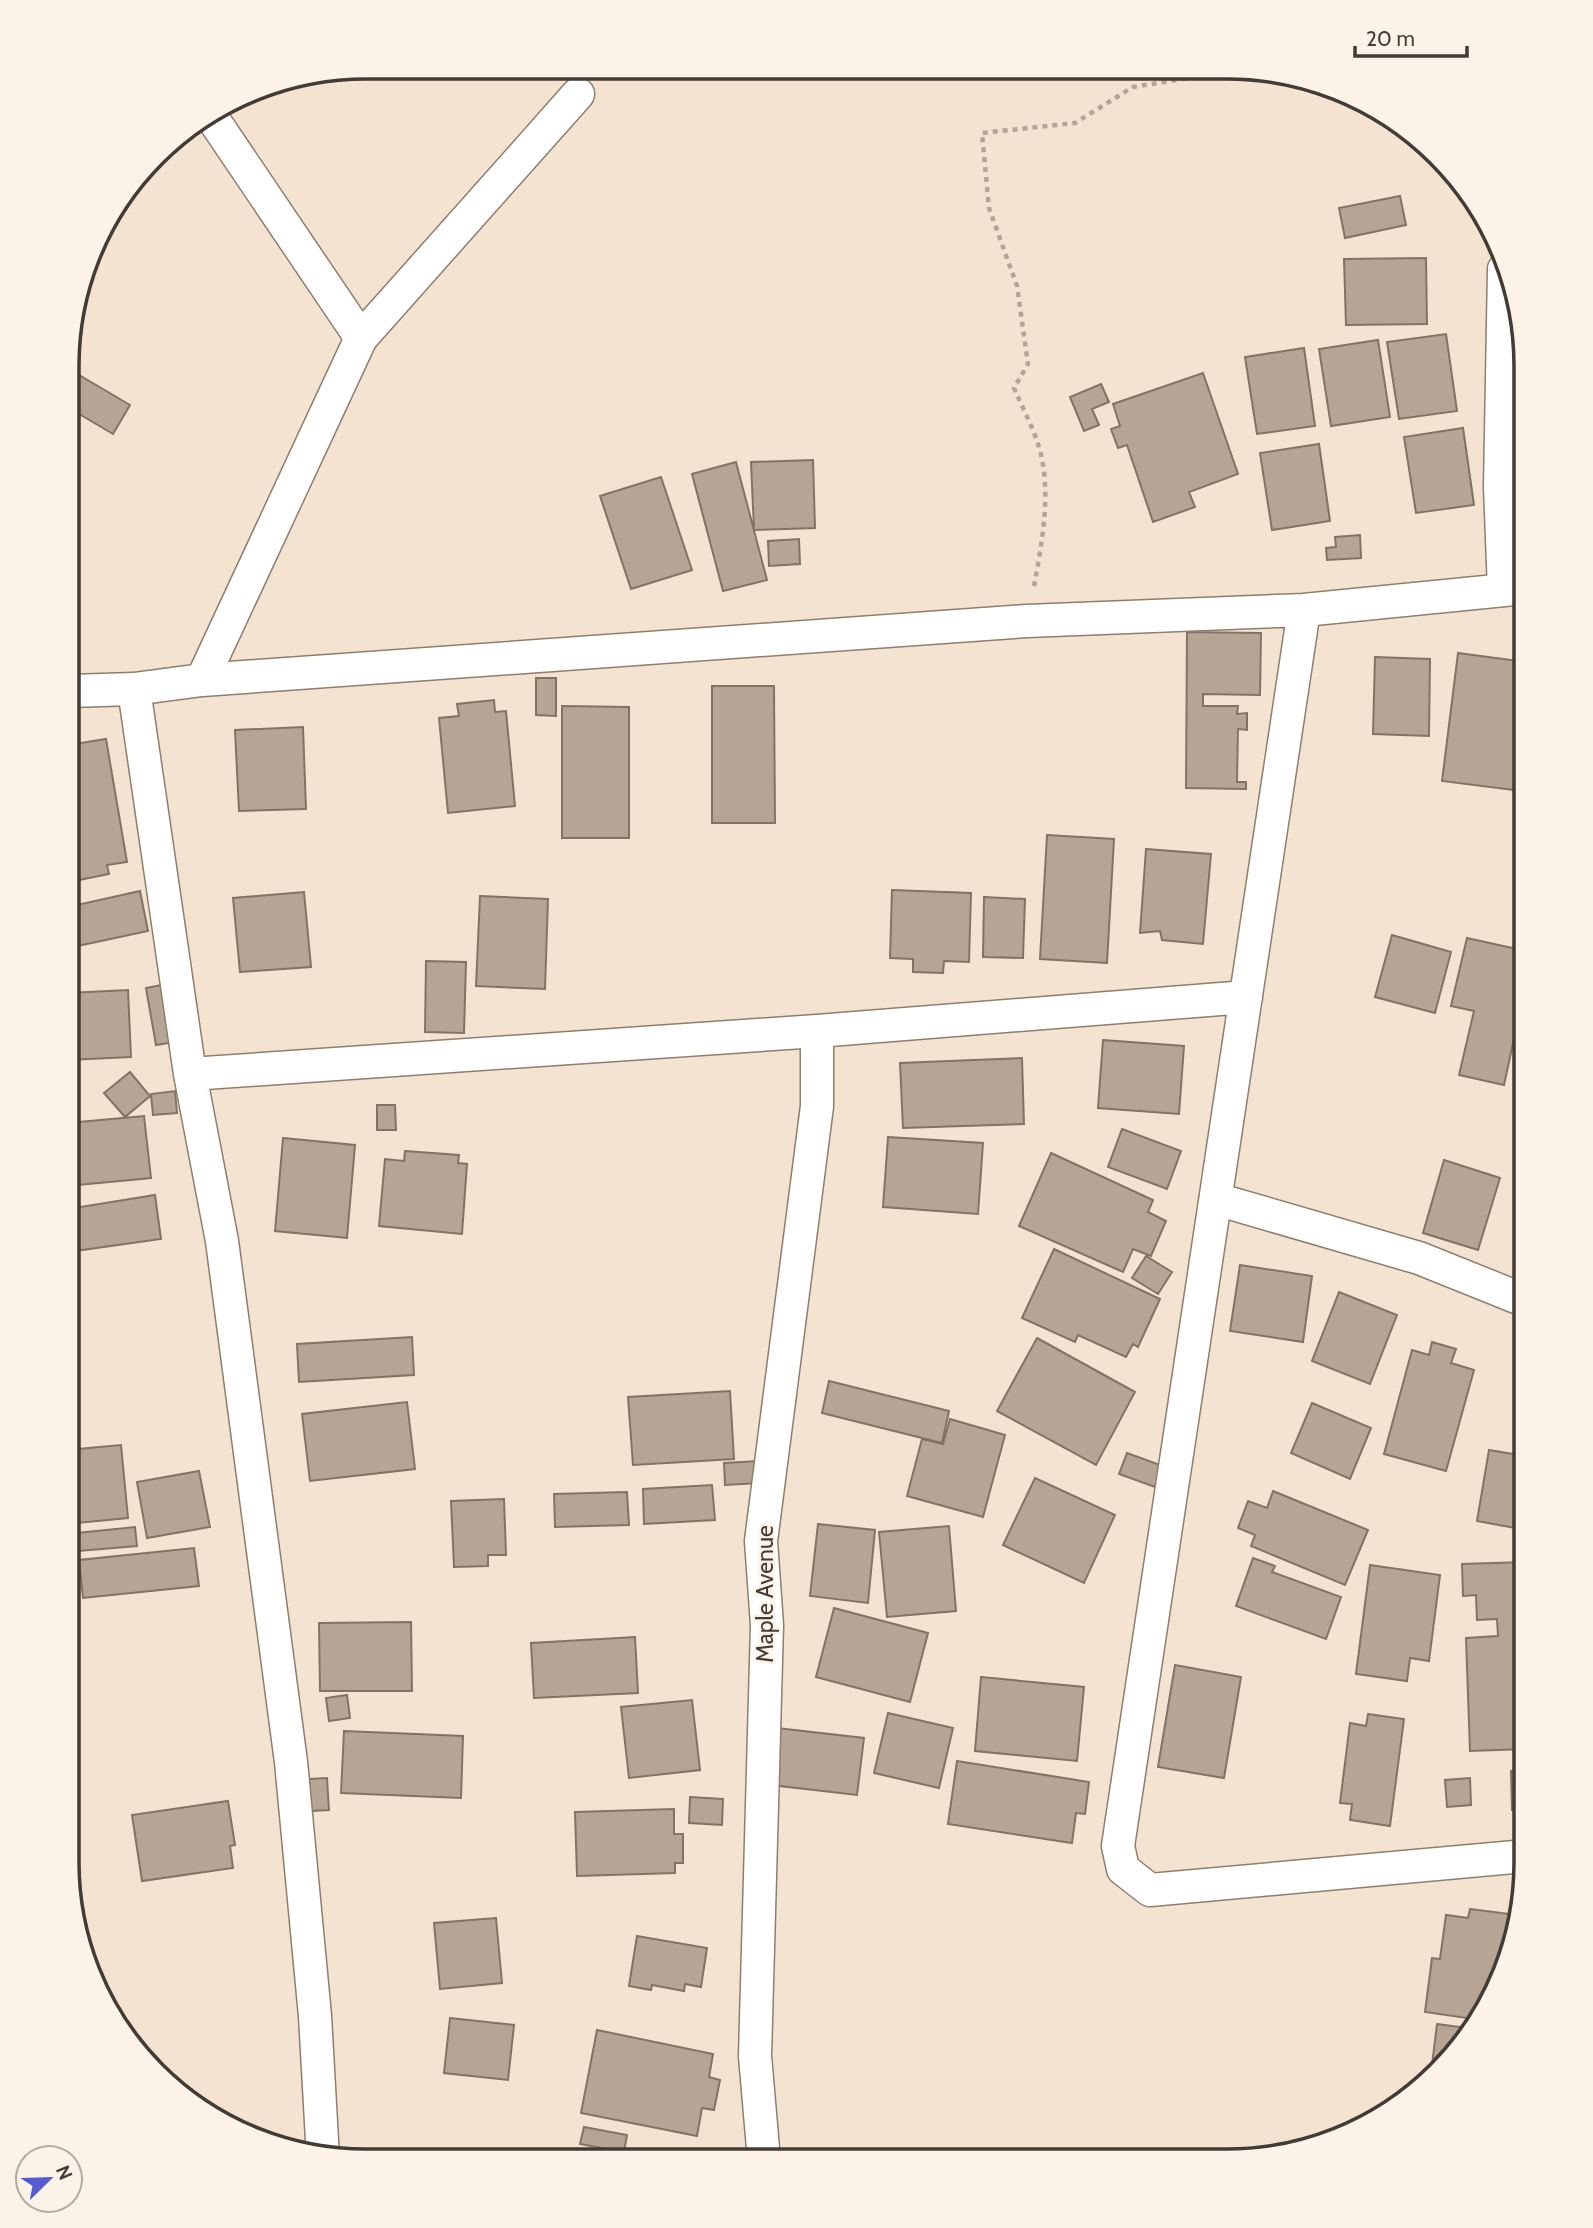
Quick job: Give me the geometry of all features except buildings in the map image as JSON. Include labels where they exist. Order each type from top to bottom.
[{"type":"street","points":[[202,680],[361,338],[578,94]]},
{"type":"street","points":[[215,122],[361,338]]},
{"type":"street","points":[[1504,291],[1500,487],[1514,582]]},
{"type":"street","points":[[79,691],[134,690],[202,680],[1027,621],[1304,610],[1514,589]]},
{"type":"street","points":[[1304,610],[1118,1846],[1123,1869],[1150,1890],[1514,1857]]},
{"type":"street","points":[[134,690],[190,1074],[222,1241],[291,1762],[315,2016],[322,2146]]},
{"type":"street","points":[[190,1074],[817,1031],[1246,997]]},
{"type":"street","name":"Maple Avenue","points":[[763,2149],[755,2056],[766,1625],[761,1541],[817,1106],[817,1031]]},
{"type":"street","points":[[1216,1199],[1419,1258],[1514,1296]]},
{"type":"path","points":[[1027,621],[1039,561],[1046,493],[1040,449],[1014,388],[1028,364],[1017,286],[989,208],[982,133],[1074,123],[1133,88],[1186,79]]}]
